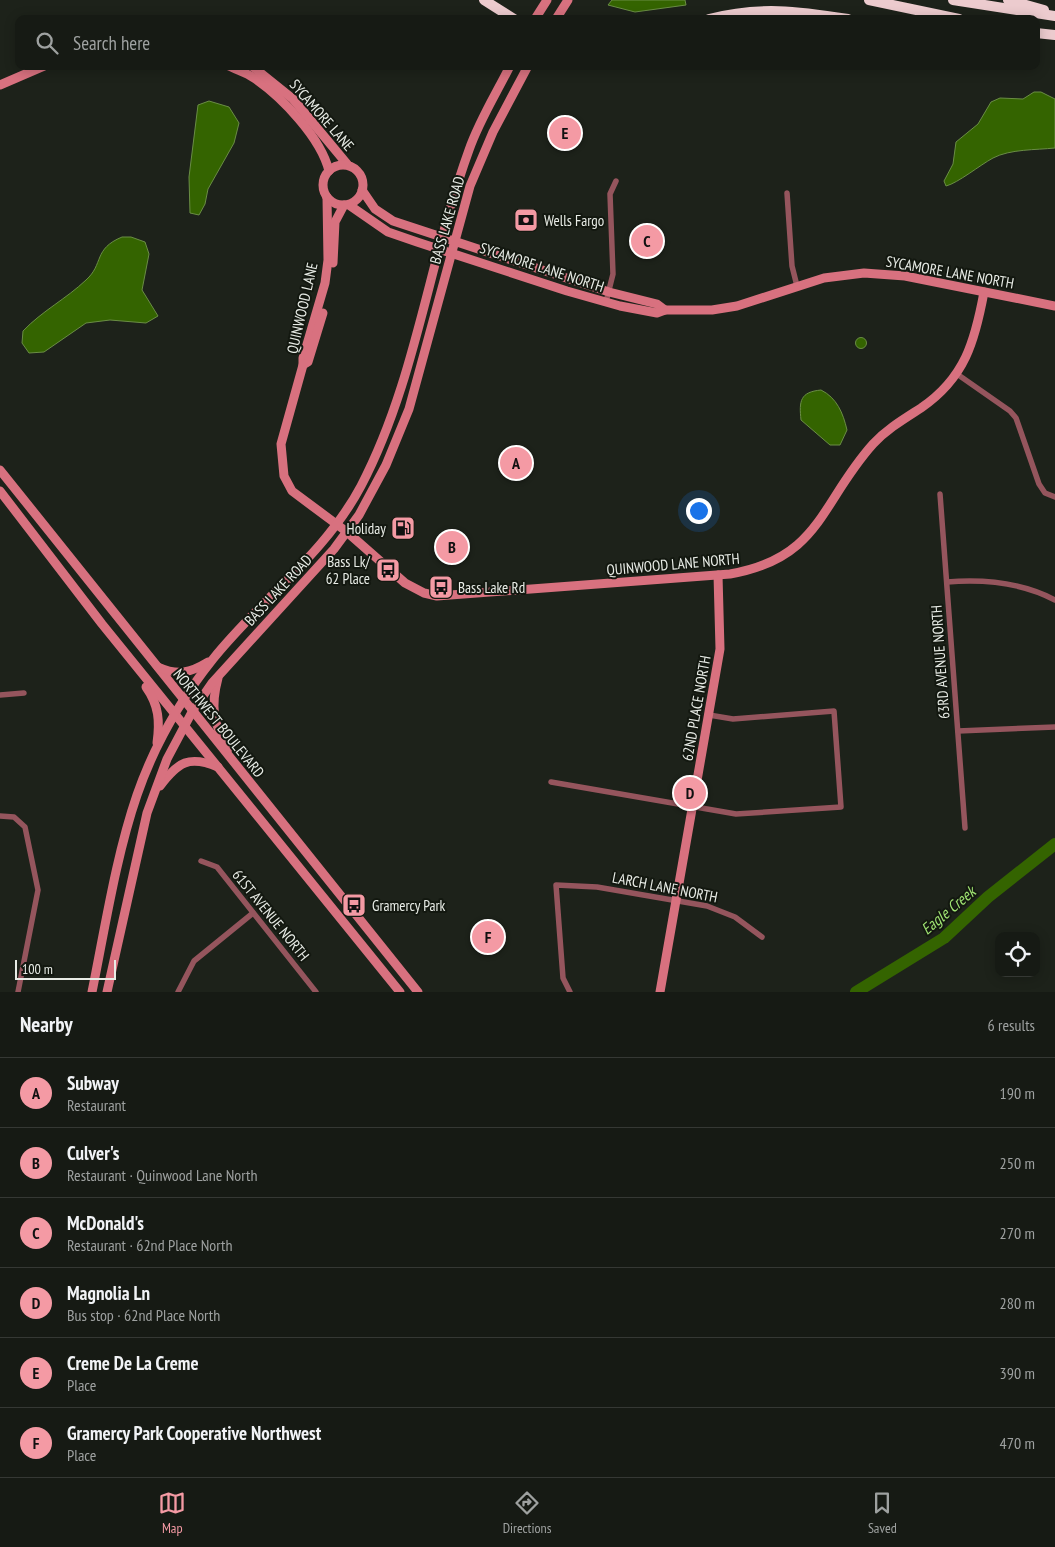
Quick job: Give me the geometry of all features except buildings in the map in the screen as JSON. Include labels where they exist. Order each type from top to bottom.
[{"type":"highway","points":[[484,0],[508,15]]},
{"type":"highway","points":[[869,0],[940,15]]},
{"type":"highway","points":[[953,0],[1055,15]]},
{"type":"highway","points":[[1008,0],[1055,15]]},
{"type":"highway","points":[[722,15],[732,12],[760,10],[809,15]]},
{"type":"highway","points":[[1040,33],[1055,35]]},
{"type":"highway","points":[[1040,39],[1055,41]]},
{"type":"main road","points":[[538,15],[547,0]]},
{"type":"main road","points":[[559,15],[568,0]]},
{"type":"main road","points":[[0,85],[35,70]]},
{"type":"main road","name":"SYCAMORE LANE","points":[[238,70],[253,77],[279,97],[320,146],[329,171]]},
{"type":"main road","name":"SYCAMORE LANE","points":[[257,70],[292,99],[347,164]]},
{"type":"main road","name":"BASS LAKE ROAD","points":[[92,992],[130,819],[138,792],[157,748],[183,701],[213,659],[307,559],[336,524],[360,488],[386,432],[458,183],[475,134],[508,70]]},
{"type":"main road","name":"BASS LAKE ROAD","points":[[107,992],[137,853],[152,796],[167,759],[192,712],[219,675],[322,564],[347,532],[386,465],[403,425],[470,186],[482,156],[526,70]]},
{"type":"main road","points":[[346,205],[359,198],[362,190],[361,174],[357,169],[347,164],[336,165],[329,171],[324,180],[327,197],[334,203],[346,205],[388,232],[440,249]]},
{"type":"main road","points":[[362,190],[375,209],[384,216],[442,239]]},
{"type":"main road","name":"QUINWOOD LANE","points":[[327,197],[327,286]]},
{"type":"main road","name":"QUINWOOD LANE","points":[[336,524],[292,491],[284,476],[281,444],[303,365],[302,358],[327,286],[335,222],[346,205]]},
{"type":"main road","name":"SYCAMORE LANE NORTH","points":[[442,239],[609,292],[658,304],[665,310]]},
{"type":"main road","name":"SYCAMORE LANE NORTH","points":[[440,249],[606,302],[657,313],[665,310],[712,310],[737,306],[797,286],[843,274],[878,273],[905,276],[1055,306]]},
{"type":"main road","name":"QUINWOOD LANE NORTH","points":[[336,524],[405,583],[424,593],[437,596],[718,575],[746,571],[766,565],[782,557],[808,537],[873,444],[888,430],[935,398],[957,374],[972,346],[984,292]]},
{"type":"main road","name":"NORTHWEST BOULEVARD","points":[[0,470],[267,806],[418,992]]},
{"type":"main road","name":"NORTHWEST BOULEVARD","points":[[0,491],[102,624],[400,992]]},
{"type":"main road","name":"62ND PLACE NORTH","points":[[660,992],[720,648],[718,575]]},
{"type":"main road","points":[[102,624],[107,638],[147,687],[155,701],[159,724],[157,748]]},
{"type":"main road","points":[[155,666],[170,672],[184,674],[213,659]]},
{"type":"main road","points":[[219,675],[213,702],[216,726],[222,740],[263,792],[267,806]]},
{"type":"main road","points":[[152,796],[169,774],[180,764],[200,761],[218,767]]},
{"type":"main road","points":[[310,879],[324,888],[385,964],[392,968],[398,967]]},
{"type":"street","points":[[606,302],[613,264],[610,194],[616,181]]},
{"type":"street","points":[[788,192],[792,266],[797,286]]},
{"type":"street","points":[[957,374],[1010,411],[1016,418],[1039,484],[1045,493],[1054,497]]},
{"type":"street","name":"63RD AVENUE NORTH","points":[[940,494],[965,828]]},
{"type":"street","points":[[946,582],[982,580],[1003,583],[1044,594],[1055,600]]},
{"type":"street","points":[[0,695],[24,693]]},
{"type":"street","points":[[551,782],[745,814],[841,807],[834,711],[733,719],[709,715]]},
{"type":"street","points":[[958,731],[1055,727]]},
{"type":"street","points":[[0,816],[14,817],[19,820],[27,834],[38,890],[18,992]]},
{"type":"street","name":"61ST AVENUE NORTH","points":[[201,861],[216,867],[316,992]]},
{"type":"street","name":"LARCH LANE NORTH","points":[[570,992],[564,978],[556,885],[597,887],[721,910],[735,917],[762,937]]},
{"type":"street","points":[[178,992],[194,961],[254,913]]},
{"type":"shaded area","points":[[612,0],[685,0],[686,5],[635,12],[608,5]]},
{"type":"shaded area","points":[[1034,92],[1041,92],[1055,99],[1055,148],[1015,151],[1000,155],[946,186],[944,181],[953,164],[956,142],[978,124],[991,102],[1000,98],[1023,99]]},
{"type":"shaded area","points":[[209,101],[229,107],[239,123],[234,143],[208,189],[205,204],[199,215],[190,213],[189,177],[198,105]]},
{"type":"shaded area","points":[[122,237],[131,237],[145,242],[149,254],[142,290],[158,316],[146,323],[110,320],[86,323],[44,352],[29,353],[22,343],[23,331],[86,280],[92,274],[107,247]]},
{"type":"shaded area","points":[[859,338],[863,338],[866,343],[865,347],[859,348],[856,345],[856,341]]},
{"type":"shaded area","points":[[821,390],[831,397],[839,407],[844,418],[847,430],[840,445],[830,445],[801,420],[800,408],[802,399],[809,393]]},
{"type":"waterway","name":"Eagle Creek","points":[[856,992],[944,938],[988,897],[1055,844]]},
{"type":"place","name":"Creme De La Creme","points":[[565,133]]},
{"type":"place","name":"Wells Fargo","points":[[526,220]]},
{"type":"place","name":"McDonald's","points":[[647,241]]},
{"type":"place","name":"Subway","points":[[516,463]]},
{"type":"place","name":"Holiday","points":[[403,528]]},
{"type":"place","name":"Culver's","points":[[452,547]]},
{"type":"place","name":"Bass Lk/ 62 Place","points":[[388,570]]},
{"type":"place","name":"Bass Lake Rd","points":[[441,587]]},
{"type":"place","name":"Magnolia Ln","points":[[690,793]]},
{"type":"place","name":"Gramercy Park","points":[[354,905]]},
{"type":"place","name":"Gramercy Park Cooperative Northwest","points":[[488,937]]}]
